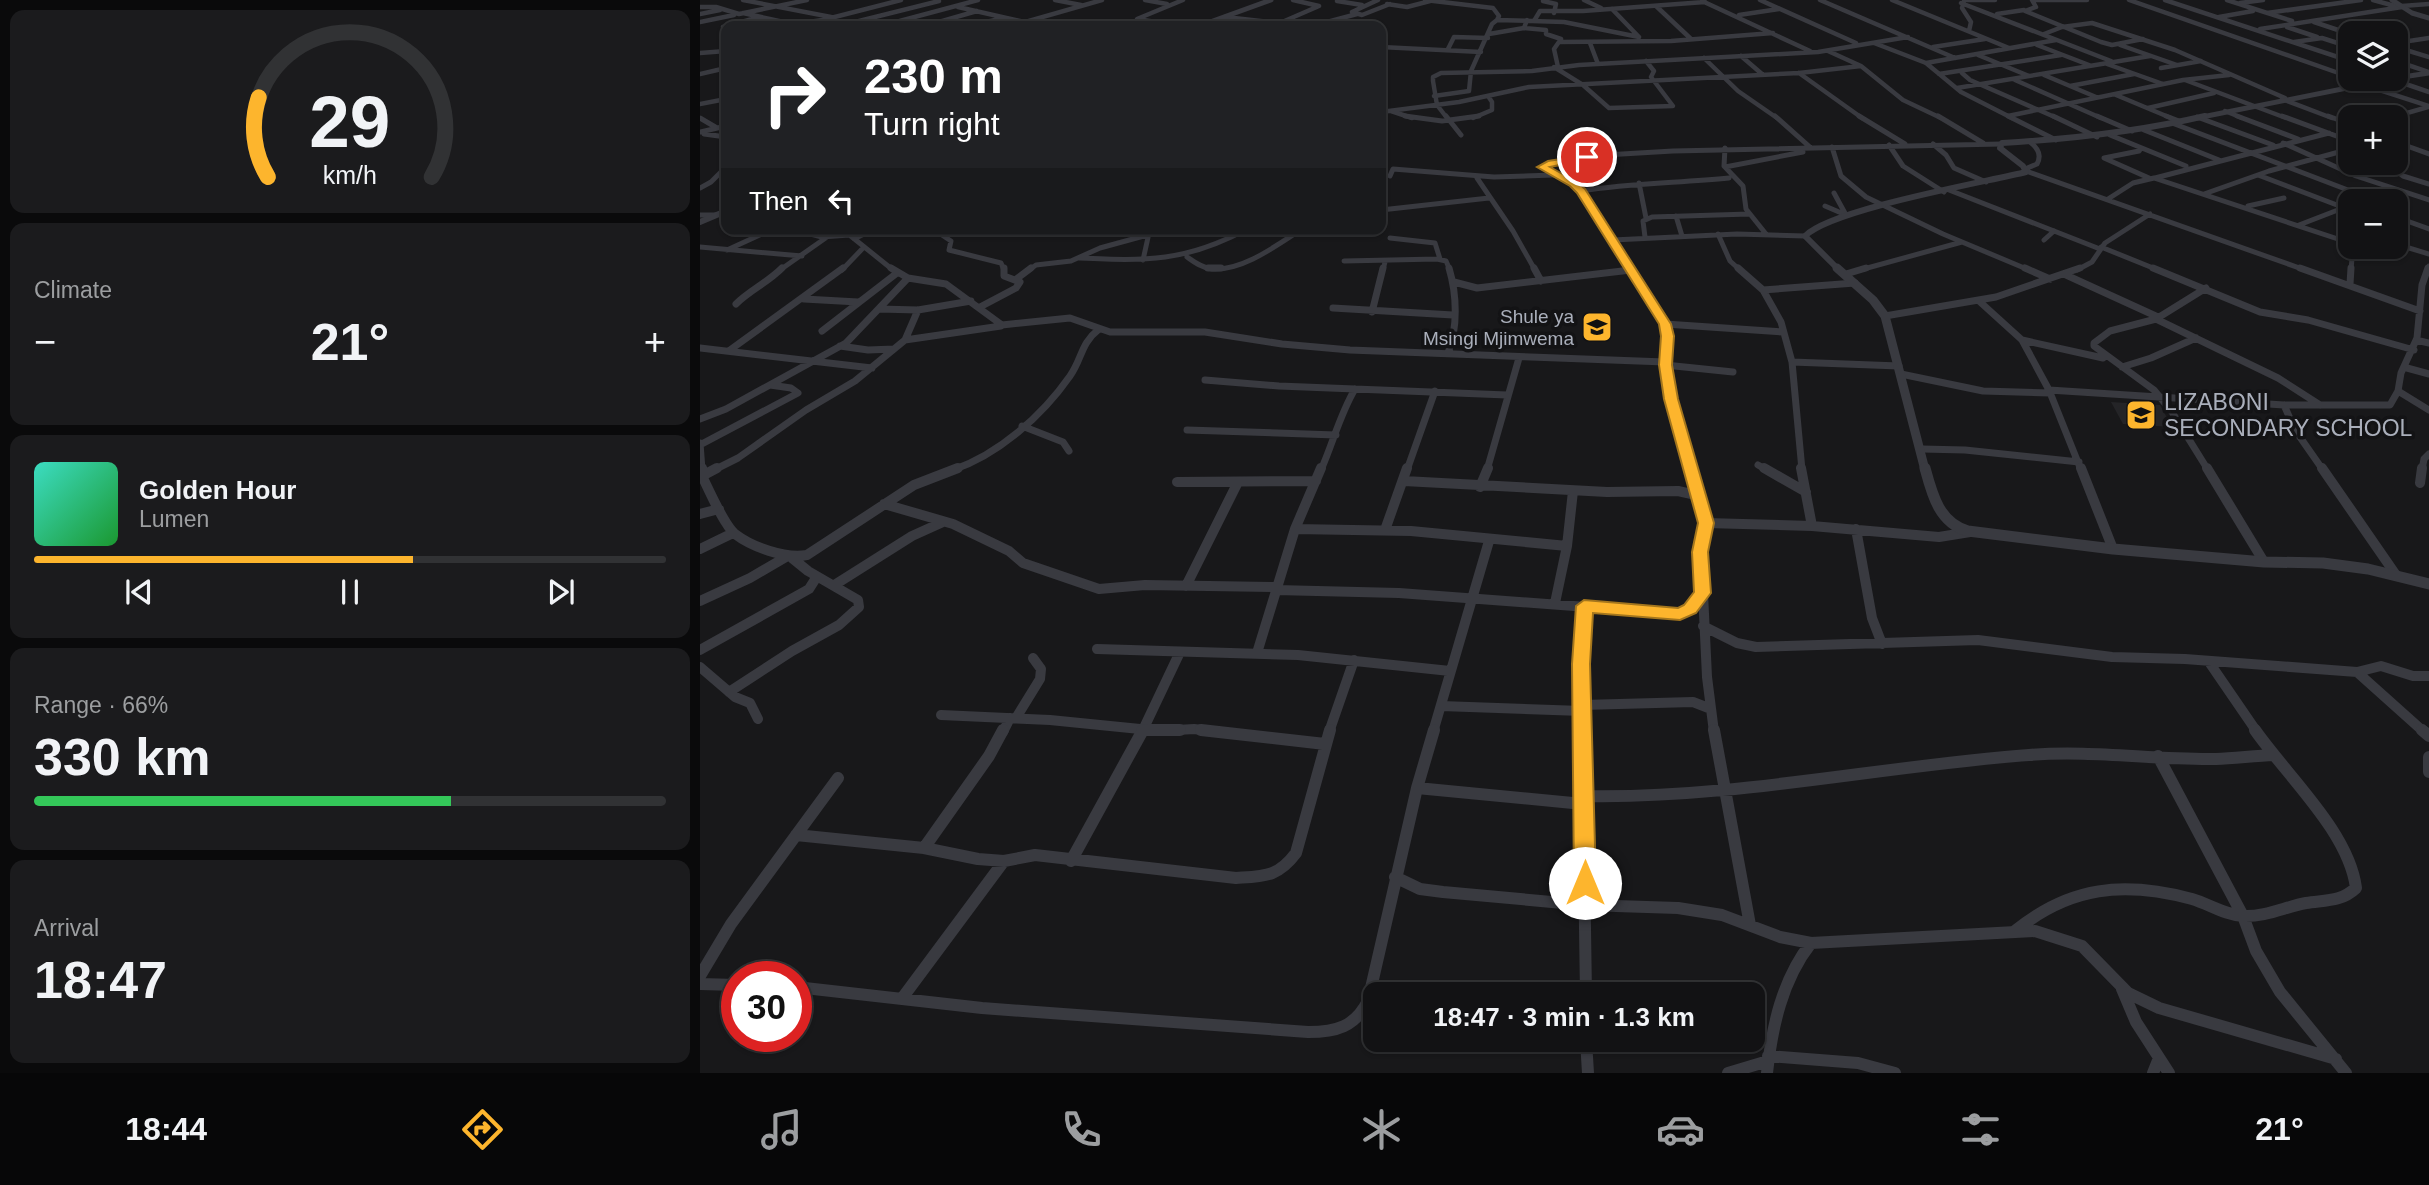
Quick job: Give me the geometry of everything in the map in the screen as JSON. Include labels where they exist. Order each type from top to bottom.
[{"type":"street","points":[[743,0],[834,17]]},
{"type":"street","points":[[700,22],[807,0]]},
{"type":"street","points":[[808,21],[901,0]]},
{"type":"street","points":[[899,21],[978,0]]},
{"type":"street","points":[[1055,0],[1083,6]]},
{"type":"street","points":[[1030,21],[1102,0]]},
{"type":"street","points":[[1145,0],[1170,4]]},
{"type":"street","points":[[1150,21],[1137,19],[1183,0]]},
{"type":"street","points":[[1213,21],[1271,0]]},
{"type":"street","points":[[1293,0],[1318,6]]},
{"type":"street","points":[[1306,3],[1313,0]]},
{"type":"street","points":[[1285,21],[1338,0],[1365,5]]},
{"type":"street","points":[[1357,14],[1353,11],[1376,1],[1407,7],[1428,0],[1493,8],[1498,18],[1564,22],[1639,37]]},
{"type":"street","points":[[1483,7],[1490,5],[1493,0]]},
{"type":"street","points":[[1584,0],[1604,9]]},
{"type":"street","points":[[1635,0],[1638,7]]},
{"type":"street","points":[[1760,0],[1858,44]]},
{"type":"street","points":[[1820,0],[1955,58]]},
{"type":"street","points":[[1892,0],[2009,48]]},
{"type":"street","points":[[1964,1],[1995,0]]},
{"type":"street","points":[[1995,14],[2036,7],[2033,0],[2087,0]]},
{"type":"street","points":[[2129,0],[2338,73]]},
{"type":"street","points":[[2150,7],[2179,0]]},
{"type":"street","points":[[2227,0],[2299,23]]},
{"type":"street","points":[[2203,13],[2263,0]]},
{"type":"street","points":[[2316,0],[2367,13]]},
{"type":"street","points":[[2267,13],[2361,0]]},
{"type":"street","points":[[2373,0],[2402,7],[2429,18]]},
{"type":"street","points":[[2392,0],[2402,7]]},
{"type":"street","points":[[860,21],[937,1],[1023,21]]},
{"type":"street","points":[[1543,1],[1556,4],[1549,21]]},
{"type":"street","points":[[1524,28],[1539,11],[1612,9],[1703,1],[1812,52]]},
{"type":"street","points":[[1964,1],[1962,8],[1971,22],[1969,31]]},
{"type":"street","points":[[1964,1],[2113,62]]},
{"type":"street","points":[[1990,1],[2009,12]]},
{"type":"street","points":[[2167,1],[2338,57]]},
{"type":"street","points":[[1334,21],[1390,4]]},
{"type":"street","points":[[2232,36],[2280,25],[2428,4]]},
{"type":"street","points":[[700,7],[713,6],[772,21]]},
{"type":"street","points":[[878,6],[898,11]]},
{"type":"street","points":[[1656,6],[1689,38]]},
{"type":"street","points":[[1612,9],[1646,41]]},
{"type":"street","points":[[1737,15],[1779,9]]},
{"type":"street","points":[[700,14],[722,10]]},
{"type":"street","points":[[2024,10],[2112,46]]},
{"type":"street","points":[[943,21],[979,11]]},
{"type":"street","points":[[1564,22],[1569,20],[1570,11]]},
{"type":"street","points":[[2217,17],[2258,11]]},
{"type":"street","points":[[889,14],[906,19]]},
{"type":"street","points":[[923,14],[947,20]]},
{"type":"street","points":[[990,21],[1008,17]]},
{"type":"street","points":[[1225,17],[1262,21]]},
{"type":"street","points":[[746,21],[757,18]]},
{"type":"street","points":[[1434,96],[1469,91],[1471,71],[1489,36],[1492,24],[1498,18]]},
{"type":"street","points":[[700,22],[721,26]]},
{"type":"street","points":[[2312,22],[2338,30]]},
{"type":"street","points":[[2044,34],[2062,27],[2091,23],[2145,39],[2203,61],[2283,99],[2338,120]]},
{"type":"street","points":[[1574,24],[1555,45],[1556,67],[1583,85],[1609,108],[1673,106],[1651,77],[1654,71],[1646,61]]},
{"type":"street","points":[[2280,25],[2338,43]]},
{"type":"street","points":[[1448,49],[1454,37],[1489,36],[1524,28],[1546,30],[1546,34],[1591,43],[1773,33]]},
{"type":"street","points":[[1596,28],[1591,43],[1598,64]]},
{"type":"street","points":[[1461,135],[1437,105],[1433,81],[1437,74],[1532,71],[1598,64],[1827,51],[1908,37]]},
{"type":"street","points":[[2293,42],[2322,38]]},
{"type":"street","points":[[2408,42],[2429,38]]},
{"type":"street","points":[[1933,48],[1986,39]]},
{"type":"street","points":[[1926,64],[2057,39]]},
{"type":"street","points":[[2085,51],[2145,39]]},
{"type":"street","points":[[1870,42],[1926,64],[1957,88],[2056,140]]},
{"type":"street","points":[[2034,44],[2090,65]]},
{"type":"street","points":[[2120,45],[2177,65]]},
{"type":"street","points":[[1386,47],[1481,52]]},
{"type":"street","points":[[2408,49],[2429,57]]},
{"type":"street","points":[[700,53],[721,51]]},
{"type":"street","points":[[1827,51],[1861,66],[1903,100],[1938,116],[1985,144]]},
{"type":"street","points":[[1978,54],[2031,77]]},
{"type":"street","points":[[1939,74],[1962,73],[2062,55]]},
{"type":"street","points":[[1741,56],[1762,74]]},
{"type":"street","points":[[1957,88],[2150,56]]},
{"type":"street","points":[[1704,58],[1747,99],[1770,111],[1815,148]]},
{"type":"street","points":[[2161,68],[2203,61]]},
{"type":"street","points":[[721,62],[721,66]]},
{"type":"street","points":[[2105,63],[2164,84]]},
{"type":"street","points":[[2408,65],[2429,72]]},
{"type":"street","points":[[1386,111],[1529,88],[1799,73],[1861,66]]},
{"type":"street","points":[[700,74],[721,69]]},
{"type":"street","points":[[2408,76],[2429,72]]},
{"type":"street","points":[[1799,73],[1834,100],[1905,144]]},
{"type":"street","points":[[1962,73],[2096,136]]},
{"type":"street","points":[[2070,86],[2134,74]]},
{"type":"street","points":[[2043,75],[2098,98]]},
{"type":"street","points":[[2008,116],[2183,80],[2229,75]]},
{"type":"street","points":[[2418,75],[2429,78]]},
{"type":"street","points":[[2015,80],[2132,131]]},
{"type":"street","points":[[2183,80],[2338,136]]},
{"type":"street","points":[[2100,81],[2108,85]]},
{"type":"street","points":[[2408,83],[2429,92]]},
{"type":"street","points":[[1750,925],[1723,790],[1711,709],[1703,626],[1700,552],[1706,523],[1671,399],[1665,364],[1668,336],[1665,324],[1581,191],[1571,182],[1554,176],[1542,167],[1587,157],[1725,148],[2001,144],[2110,135],[2144,130],[2338,86]]},
{"type":"street","points":[[2115,87],[2127,92]]},
{"type":"street","points":[[2388,91],[2429,106]]},
{"type":"street","points":[[2148,108],[2216,93]]},
{"type":"street","points":[[2116,94],[2175,122],[2345,189]]},
{"type":"street","points":[[1389,111],[1417,119],[1472,118],[1492,110],[1492,102],[1488,96]]},
{"type":"street","points":[[700,104],[721,100]]},
{"type":"street","points":[[2408,111],[2429,106]]},
{"type":"street","points":[[2225,111],[2300,139]]},
{"type":"street","points":[[2197,117],[2273,145]]},
{"type":"street","points":[[700,118],[717,128]]},
{"type":"street","points":[[700,133],[721,127]]},
{"type":"street","points":[[2144,130],[2219,160]]},
{"type":"street","points":[[700,133],[721,136]]},
{"type":"street","points":[[2108,199],[2133,183],[2186,166],[2252,153],[2273,145],[2329,133]]},
{"type":"street","points":[[2110,135],[2186,166]]},
{"type":"street","points":[[1613,240],[1718,234],[1805,236],[1814,227],[1846,215],[2013,177],[2038,164],[2039,151],[2030,142]]},
{"type":"street","points":[[2283,143],[2371,182],[2429,200]]},
{"type":"street","points":[[1933,144],[1946,155],[1954,168],[1986,182]]},
{"type":"street","points":[[2001,144],[2000,148],[2026,170],[2350,284],[2423,315]]},
{"type":"street","points":[[1889,145],[1903,166],[1947,191],[2206,288],[2260,312],[2308,320],[2414,350]]},
{"type":"street","points":[[2408,146],[2429,154]]},
{"type":"street","points":[[1832,147],[1839,172],[1846,182],[1884,206],[2051,279]]},
{"type":"street","points":[[1725,148],[1722,158],[1729,178]]},
{"type":"street","points":[[1754,148],[1754,160]]},
{"type":"street","points":[[1725,167],[1815,148]]},
{"type":"street","points":[[2141,148],[2136,152],[2104,158],[2108,162],[2152,178],[2338,240]]},
{"type":"street","points":[[2204,194],[2258,174],[2338,153]]},
{"type":"street","points":[[1390,176],[1393,169],[1447,172],[1477,178],[1526,179],[1554,176]]},
{"type":"street","points":[[700,188],[721,172]]},
{"type":"street","points":[[2258,174],[2338,205]]},
{"type":"street","points":[[2402,175],[2429,184]]},
{"type":"street","points":[[1477,178],[1513,231],[1541,281]]},
{"type":"street","points":[[1581,191],[1639,183],[1686,183],[1729,178],[1743,186],[1749,214],[1766,234]]},
{"type":"street","points":[[1639,183],[1646,218]]},
{"type":"street","points":[[1833,193],[1846,215]]},
{"type":"street","points":[[1386,209],[1489,198]]},
{"type":"street","points":[[2236,205],[2256,206],[2284,198]]},
{"type":"street","points":[[1825,206],[1830,211],[1846,215]]},
{"type":"street","points":[[2298,225],[2338,212]]},
{"type":"street","points":[[700,215],[721,214]]},
{"type":"street","points":[[700,222],[721,214]]},
{"type":"street","points":[[1645,237],[1642,223],[1646,218],[1749,214]]},
{"type":"street","points":[[1885,316],[1979,301],[2066,275],[2092,262],[2100,248],[2150,214]]},
{"type":"street","points":[[1675,216],[1682,236]]},
{"type":"street","points":[[2408,221],[2429,229]]},
{"type":"street","points":[[2044,240],[2054,231]]},
{"type":"street","points":[[1718,234],[1730,261],[1763,290],[1776,310],[1793,362],[1793,396],[1812,526]]},
{"type":"street","points":[[726,250],[760,235]]},
{"type":"street","points":[[818,235],[837,235]]},
{"type":"street","points":[[849,235],[897,273],[908,278],[946,284],[981,307],[992,320],[1002,325]]},
{"type":"street","points":[[942,235],[951,241],[949,250],[1001,262],[1004,275],[1020,285],[981,307]]},
{"type":"street","points":[[1015,280],[1036,265],[1079,258],[1145,235]]},
{"type":"street","points":[[1143,260],[1154,235]]},
{"type":"street","points":[[1079,258],[1143,260],[1187,257],[1236,235]]},
{"type":"street","points":[[1187,257],[1207,268],[1223,268],[1257,255],[1292,235]]},
{"type":"street","points":[[1805,236],[1816,250],[1846,274],[1885,316],[1931,491],[1943,515],[1953,527],[1970,532],[2113,549],[2264,562],[2323,563],[2396,575],[2429,584]]},
{"type":"street","points":[[736,304],[746,294],[767,283],[827,237]]},
{"type":"street","points":[[1390,238],[1435,243],[1440,259],[1448,265],[1454,282],[1454,337],[1448,353]]},
{"type":"street","points":[[1846,274],[1963,242]]},
{"type":"street","points":[[700,247],[802,256]]},
{"type":"street","points":[[730,350],[844,269],[864,247]]},
{"type":"street","points":[[2408,248],[2429,254]]},
{"type":"street","points":[[1344,261],[1440,259]]},
{"type":"street","points":[[2350,284],[2351,259]]},
{"type":"street","points":[[1372,312],[1385,262]]},
{"type":"street","points":[[1793,362],[1900,370],[1983,391],[2159,396],[2284,405],[2390,405],[2398,391],[2401,373],[2407,368],[2414,350],[2423,315],[2420,295],[2423,278],[2429,266]]},
{"type":"street","points":[[1454,282],[1477,288],[1631,270]]},
{"type":"street","points":[[822,331],[897,273]]},
{"type":"street","points":[[2066,275],[2288,383],[2319,405]]},
{"type":"street","points":[[700,419],[726,409],[852,338],[908,278]]},
{"type":"street","points":[[1763,290],[1855,283]]},
{"type":"street","points":[[2206,288],[2157,318],[2109,331],[2096,341],[2094,346],[2159,396],[2172,412],[2264,562]]},
{"type":"street","points":[[2420,295],[2429,295]]},
{"type":"street","points":[[803,299],[858,302]]},
{"type":"street","points":[[879,309],[918,310],[971,301]]},
{"type":"street","points":[[1979,301],[2022,340],[2050,391],[2113,549]]},
{"type":"street","points":[[1333,308],[1453,315]]},
{"type":"street","points":[[701,477],[755,447],[872,368],[905,340],[918,310]]},
{"type":"street","points":[[905,340],[1070,318],[1098,330],[1176,330],[1304,346],[1665,364],[1733,372]]},
{"type":"street","points":[[1665,324],[1783,332]]},
{"type":"street","points":[[700,601],[789,558],[821,546],[931,477],[986,456],[1022,426],[1062,386],[1075,369],[1084,340],[1098,330]]},
{"type":"street","points":[[2122,367],[2151,358],[2196,338]]},
{"type":"street","points":[[2022,340],[2066,347],[2110,360]]},
{"type":"street","points":[[2416,340],[2429,343]]},
{"type":"street","points":[[840,346],[868,350],[894,349]]},
{"type":"street","points":[[700,348],[872,368]]},
{"type":"street","points":[[1480,487],[1489,466],[1519,358]]},
{"type":"street","points":[[2407,368],[2429,374]]},
{"type":"street","points":[[1205,380],[1507,395]]},
{"type":"street","points":[[729,692],[852,616],[859,607],[858,600],[836,584],[816,578],[789,558],[733,533],[701,477],[700,444],[798,393],[791,388],[770,385]]},
{"type":"street","points":[[1257,653],[1295,529],[1336,435],[1343,409],[1355,389]]},
{"type":"street","points":[[1385,530],[1435,391]]},
{"type":"street","points":[[2398,391],[2429,410]]},
{"type":"street","points":[[2284,405],[2293,428],[2365,526],[2396,575]]},
{"type":"street","points":[[1022,426],[1063,442],[1069,451]]},
{"type":"street","points":[[1187,430],[1336,435]]},
{"type":"street","points":[[1922,449],[1965,450],[2079,462]]},
{"type":"street","points":[[2420,482],[2424,459],[2429,454]]},
{"type":"street","points":[[1758,465],[1806,492]]},
{"type":"street","points":[[1177,482],[1237,484],[1315,481]]},
{"type":"street","points":[[1404,481],[1573,491],[1678,491],[1696,495]]},
{"type":"street","points":[[1186,586],[1237,484]]},
{"type":"street","points":[[1555,603],[1567,545],[1573,491]]},
{"type":"street","points":[[884,505],[945,521],[1009,551],[1023,563],[1062,574],[1092,587],[1186,586],[1399,593],[1680,614],[1690,609],[1703,593]]},
{"type":"street","points":[[700,514],[719,509]]},
{"type":"street","points":[[836,584],[912,536],[945,521]]},
{"type":"street","points":[[1706,523],[1812,526],[1939,537],[1970,532]]},
{"type":"street","points":[[1295,529],[1385,530],[1435,533],[1489,541],[1567,545]]},
{"type":"street","points":[[1856,529],[1872,618],[1882,643]]},
{"type":"street","points":[[700,549],[733,533]]},
{"type":"street","points":[[812,989],[904,997],[982,1008],[1334,1033],[1356,1022],[1368,1001],[1417,788],[1489,541]]},
{"type":"street","points":[[700,650],[809,589],[816,578]]},
{"type":"street","points":[[1584,606],[1582,708],[1586,982]]},
{"type":"street","points":[[1703,626],[1737,643],[1756,647],[1978,640],[2112,657],[2357,672],[2381,666],[2413,676],[2429,676]]},
{"type":"street","points":[[1097,649],[1257,653],[1450,671]]},
{"type":"street","points":[[1071,860],[1143,729],[1180,652]]},
{"type":"street","points":[[925,848],[1040,679],[1041,669],[1034,658]]},
{"type":"street","points":[[796,835],[925,848],[943,854],[1004,861],[1035,855],[1236,878],[1266,876],[1284,869],[1296,853],[1325,744],[1354,660]]},
{"type":"street","points":[[2015,931],[2025,921],[2065,900],[2107,888],[2161,891],[2243,916],[2306,903],[2345,899],[2356,888],[2357,877],[2324,821],[2209,662]]},
{"type":"street","points":[[700,667],[729,692],[750,703],[758,719]]},
{"type":"street","points":[[2357,672],[2429,736]]},
{"type":"street","points":[[1441,706],[1582,708],[1693,702],[1711,709]]},
{"type":"street","points":[[941,715],[1013,718],[1160,731],[1194,729],[1325,744]]},
{"type":"street","points":[[1417,788],[1583,800],[1723,790],[2027,755],[2081,752],[2214,759],[2274,755]]},
{"type":"street","points":[[2158,756],[2243,916],[2256,951],[2280,992],[2346,1073]]},
{"type":"street","points":[[2429,757],[2429,772]]},
{"type":"street","points":[[700,976],[731,924],[838,778]]},
{"type":"street","points":[[904,997],[1004,861]]},
{"type":"street","points":[[1395,877],[1420,889],[1585,905],[1678,908],[1723,915],[1780,937],[1811,943],[2035,931],[2082,946],[2138,999],[2159,1008],[2336,1059]]},
{"type":"street","points":[[1768,1063],[1788,982],[1797,959],[1811,943]]},
{"type":"street","points":[[2119,982],[2137,1022],[2169,1073]]},
{"type":"street","points":[[700,984],[721,985]]},
{"type":"street","points":[[1587,1052],[1588,1073]]},
{"type":"street","points":[[2153,1073],[2159,1058]]},
{"type":"street","points":[[1728,1073],[1768,1063],[1858,1063],[1895,1073]]},
{"type":"shaded area","name":"LIZABONI SECONDARY SCHOOL","points":[[2111,402],[2160,405],[2172,427],[2123,424]]},
{"type":"place","name":"Shule ya Msingi Mjimwema","points":[[1597,327]]},
{"type":"place","name":"LIZABONI SECONDARY SCHOOL","points":[[2141,415]]},
{"type":"route","points":[[1585,883],[1581,664],[1584,606],[1680,614],[1686,612],[1703,593],[1700,552],[1706,523],[1671,399],[1665,365],[1668,336],[1665,324],[1581,191],[1574,184],[1554,176],[1542,167],[1587,157]]}]
